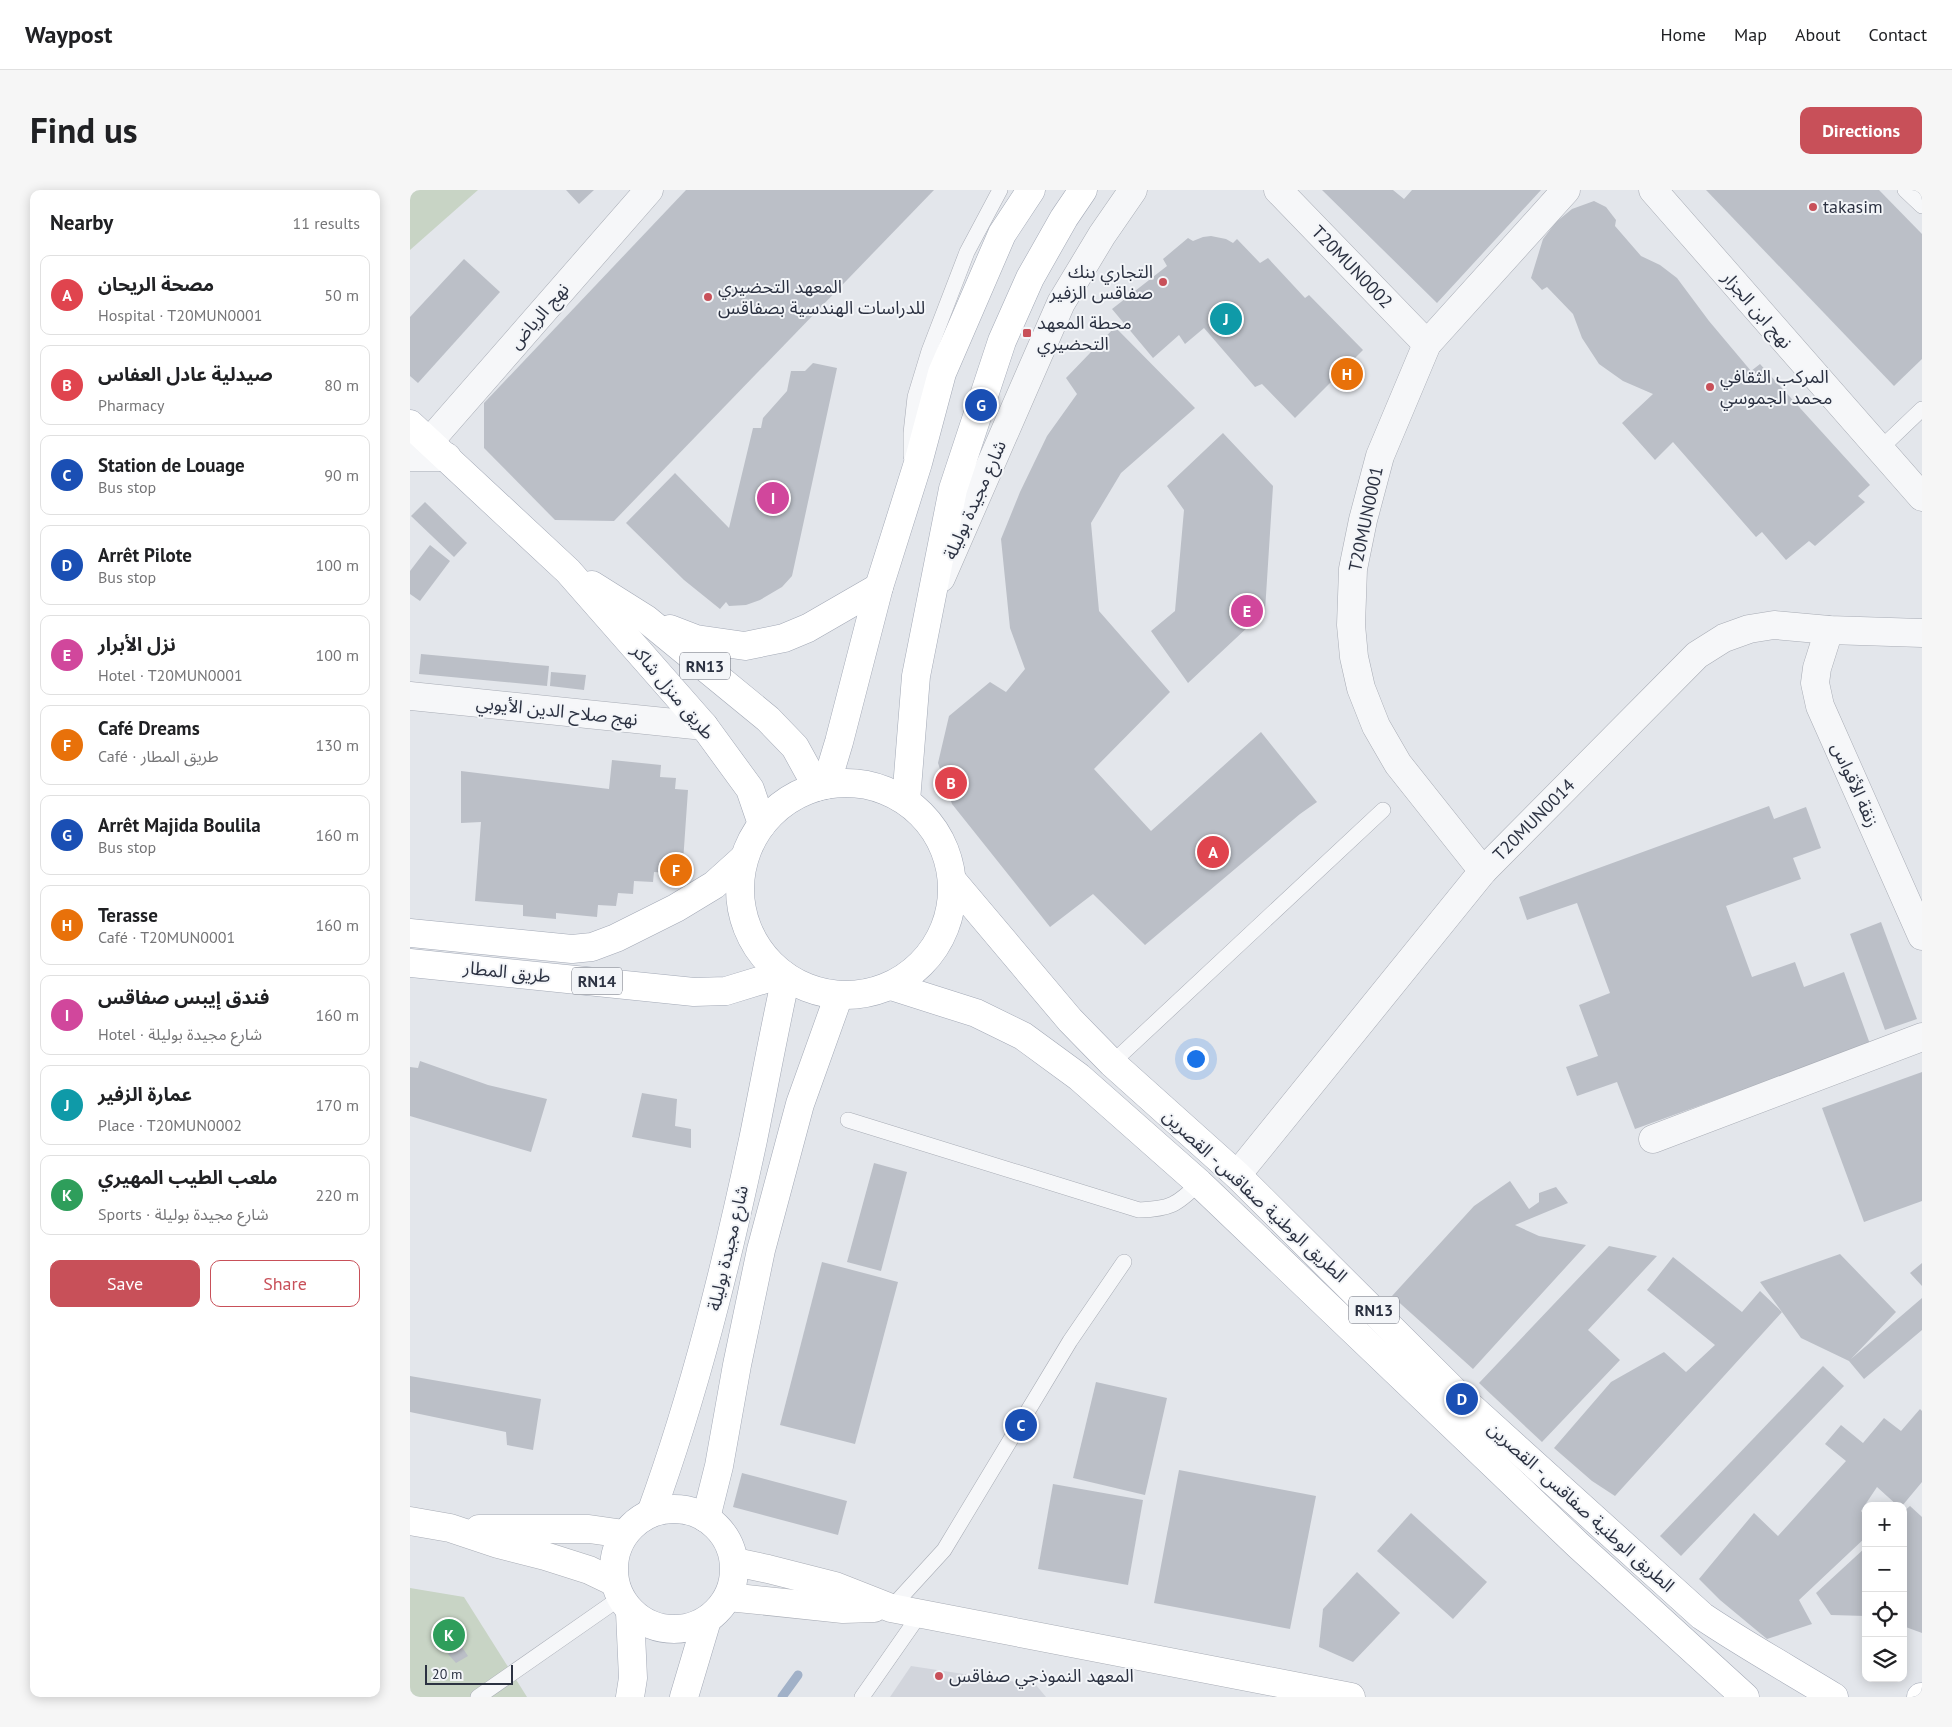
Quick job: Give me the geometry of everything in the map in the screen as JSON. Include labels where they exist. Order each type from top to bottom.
[{"type":"main road","points":[[821,786],[840,742],[879,586],[912,484],[942,373],[1002,234],[1031,190]]},
{"type":"main road","name":"شارع مجيدة بوليلة","points":[[906,801],[916,676],[953,489],[1002,342],[1030,278],[1064,218],[1083,190]]},
{"type":"main road","name":"طريق منزل شاكر","points":[[424,445],[568,571],[704,726],[750,789],[762,824]]},
{"type":"main road","name":"طريق منزل شاكر","points":[[568,571],[646,619],[768,719],[795,748],[821,786]]},
{"type":"main road","points":[[646,619],[696,639],[745,646],[784,638],[808,628],[879,586]]},
{"type":"main road","points":[[853,783],[881,788],[906,801],[924,817],[938,835],[948,857],[952,880],[950,912],[938,942],[918,968],[891,986],[857,995],[839,995],[811,990],[784,975],[759,950],[744,922],[739,890],[744,858],[762,824],[786,801],[821,786],[853,783]]},
{"type":"main road","name":"طريق المطار","points":[[410,933],[572,949],[592,947],[629,932],[676,908],[714,885],[744,858]]},
{"type":"main road","name":"الطريق الوطنية صفاقس - القصرين","points":[[952,880],[1070,1020],[1112,1063],[1237,1175],[1462,1399],[1657,1576],[1710,1621],[1740,1642],[1779,1662],[1834,1697]]},
{"type":"main road","name":"طريق المطار","points":[[410,963],[694,992],[726,990],[784,975]]},
{"type":"main road","name":"شارع مجيدة بوليلة","points":[[651,1514],[673,1451],[708,1333],[753,1140],[784,975]]},
{"type":"main road","name":"الطريق الوطنية صفاقس - القصرين","points":[[891,986],[976,1013],[1023,1036],[1079,1077],[1198,1183],[1578,1545],[1744,1697]]},
{"type":"main road","name":"شارع مجيدة بوليلة","points":[[706,1518],[719,1466],[736,1365],[761,1250],[800,1104],[839,995]]},
{"type":"main road","points":[[410,1521],[450,1528],[589,1570],[622,1597],[644,1622],[659,1628],[675,1630],[691,1627],[707,1620],[719,1610],[728,1597],[734,1580],[734,1562],[730,1545],[720,1530],[706,1518],[688,1511],[670,1509],[651,1514],[636,1522],[624,1534],[617,1549],[613,1566],[622,1597],[633,1678],[630,1697]]},
{"type":"main road","points":[[450,1528],[589,1529],[624,1534]]},
{"type":"main road","points":[[734,1562],[835,1586],[891,1608],[1352,1697]]},
{"type":"main road","points":[[728,1597],[759,1598],[843,1609],[891,1608]]},
{"type":"main road","points":[[684,1697],[707,1620]]},
{"type":"street","name":"نهج الرياض","points":[[424,445],[649,190]]},
{"type":"street","name":"شارع مجيدة بوليلة","points":[[932,600],[1061,303],[1102,235],[1133,190]]},
{"type":"street","name":"T20MUN0002","points":[[1278,190],[1427,344]]},
{"type":"street","name":"T20MUN0001","points":[[1483,871],[1398,764],[1376,726],[1361,688],[1354,657],[1351,625],[1353,569],[1362,520],[1380,456],[1427,344],[1566,190]]},
{"type":"street","name":"نهج ابن الجزار","points":[[1652,190],[1922,497]]},
{"type":"street","name":"T20MUN0014","points":[[1237,1175],[1483,871],[1697,655],[1724,638],[1749,628],[1774,625],[1829,630],[1922,633]]},
{"type":"street","name":"زنقة الأقواس","points":[[1829,630],[1817,668],[1815,683],[1820,706],[1922,936]]},
{"type":"street","name":"نهج صلاح الدين الأيوبي","points":[[410,696],[704,726]]},
{"type":"street","points":[[1653,1139],[1922,1037]]},
{"type":"lane","points":[[912,484],[911,433],[918,387],[929,351],[967,252],[1000,190]]},
{"type":"lane","points":[[1905,190],[1922,206]]},
{"type":"lane","points":[[1880,449],[1922,408]]},
{"type":"lane","points":[[1112,1063],[1383,810]]},
{"type":"lane","points":[[848,1120],[1140,1210],[1163,1209],[1183,1198],[1198,1183]]},
{"type":"lane","points":[[891,1608],[944,1550],[1070,1341],[1124,1262]]},
{"type":"lane","points":[[478,1697],[622,1597]]},
{"type":"lane","points":[[862,1697],[920,1614]]},
{"type":"shaded area","name":"المعهد النموذجي صفاقس","points":[[911,1666],[1036,1685],[1046,1697],[890,1697]]},
{"type":"green space","points":[[410,190],[478,190],[410,250]]},
{"type":"green space","points":[[410,1588],[464,1597],[527,1697],[410,1697]]},
{"type":"building","points":[[566,190],[594,190],[579,204]]},
{"type":"building","name":"المعهد التحضيري للدراسات الهندسية بصفاقس","points":[[686,190],[934,190],[614,521],[555,520],[484,448],[484,403]]},
{"type":"building","points":[[1322,190],[1393,190],[1404,199],[1412,190],[1541,190],[1437,303]]},
{"type":"building","points":[[1706,190],[1879,190],[1922,234],[1922,359],[1894,386]]},
{"type":"building","name":"المركب الثقافي محمد الجموسي","points":[[1594,201],[1606,207],[1616,220],[1615,226],[1641,256],[1660,265],[1677,278],[1709,321],[1751,371],[1760,364],[1870,485],[1858,496],[1865,502],[1815,546],[1809,541],[1786,560],[1762,532],[1756,537],[1673,442],[1655,460],[1622,423],[1653,394],[1623,381],[1599,364],[1582,338],[1573,314],[1547,287],[1542,290],[1531,278],[1543,239],[1556,222],[1572,209]]},
{"type":"building","points":[[1211,236],[1226,239],[1233,243],[1237,239],[1260,263],[1268,258],[1305,298],[1309,295],[1363,350],[1295,418],[1262,384],[1255,387],[1204,328],[1185,344],[1179,335],[1153,358],[1112,309],[1167,266],[1163,259],[1188,238],[1193,241]]},
{"type":"building","points":[[464,259],[500,292],[418,383],[410,376],[410,317]]},
{"type":"building","points":[[1115,327],[1195,408],[1121,473],[1091,523],[1099,611],[1170,692],[1094,769],[1151,831],[1261,732],[1317,802],[1300,814],[1145,945],[1093,894],[1050,927],[952,804],[938,763],[949,716],[990,682],[1006,692],[1025,669],[1010,628],[1001,539],[1020,492],[1047,436],[1077,394],[1066,378]]},
{"type":"building","points":[[813,363],[837,368],[792,576],[782,587],[760,600],[746,605],[729,606],[726,602],[720,609],[684,580],[626,523],[675,473],[729,528],[753,428],[761,428],[763,418],[787,391],[791,371],[805,371]]},
{"type":"building","points":[[1223,433],[1273,486],[1265,611],[1188,683],[1151,631],[1175,611],[1184,510],[1167,486]]},
{"type":"building","points":[[425,502],[467,543],[454,557],[411,516]]},
{"type":"building","points":[[430,545],[450,561],[420,601],[410,594],[410,571]]},
{"type":"building","points":[[421,654],[549,666],[547,686],[419,674]]},
{"type":"building","points":[[551,672],[586,675],[584,690],[550,686]]},
{"type":"building","points":[[612,760],[661,765],[660,777],[676,778],[675,789],[688,790],[683,862],[669,861],[669,873],[654,872],[653,882],[634,881],[633,894],[618,893],[616,906],[598,905],[597,917],[556,913],[556,919],[523,916],[523,905],[475,901],[481,822],[461,823],[461,771],[609,789]]},
{"type":"building","points":[[1769,806],[1774,819],[1806,807],[1821,848],[1793,858],[1801,879],[1726,906],[1752,977],[1795,962],[1804,987],[1844,972],[1870,1044],[1635,1129],[1617,1082],[1577,1096],[1566,1067],[1598,1056],[1579,1005],[1610,993],[1577,903],[1527,920],[1519,897]]},
{"type":"building","points":[[1881,922],[1917,1019],[1885,1030],[1850,934]]},
{"type":"building","points":[[420,1061],[488,1085],[547,1099],[531,1152],[410,1116],[410,1067],[418,1068]]},
{"type":"building","points":[[1922,1072],[1922,1201],[1864,1222],[1822,1108]]},
{"type":"building","points":[[642,1093],[677,1099],[675,1126],[691,1129],[691,1148],[632,1137]]},
{"type":"building","points":[[874,1163],[907,1172],[881,1271],[847,1262]]},
{"type":"building","points":[[1510,1181],[1529,1209],[1539,1202],[1539,1193],[1556,1187],[1568,1203],[1515,1225],[1539,1236],[1586,1245],[1473,1369],[1392,1296],[1474,1206]]},
{"type":"building","points":[[1609,1246],[1657,1256],[1588,1330],[1620,1360],[1542,1442],[1479,1383]]},
{"type":"building","points":[[1840,1254],[1896,1312],[1851,1359],[1922,1298],[1922,1330],[1864,1379],[1849,1361],[1801,1338],[1760,1282]]},
{"type":"building","points":[[1673,1257],[1742,1312],[1760,1291],[1782,1312],[1615,1496],[1592,1481],[1554,1448],[1611,1382],[1664,1352],[1686,1372],[1715,1345],[1647,1290]]},
{"type":"building","points":[[822,1262],[898,1282],[855,1444],[780,1425]]},
{"type":"building","points":[[1922,1263],[1922,1286],[1910,1273]]},
{"type":"building","points":[[1823,1366],[1844,1386],[1681,1556],[1660,1536]]},
{"type":"building","points":[[410,1376],[541,1399],[533,1450],[507,1445],[506,1432],[410,1412]]},
{"type":"building","points":[[1096,1382],[1167,1398],[1145,1495],[1073,1478]]},
{"type":"building","points":[[1920,1409],[1922,1411],[1922,1482],[1905,1502],[1894,1502],[1877,1487],[1867,1502],[1862,1502],[1862,1541],[1799,1600],[1812,1624],[1767,1639],[1720,1600],[1699,1579],[1754,1513],[1778,1536],[1846,1461],[1825,1444],[1841,1425],[1863,1443],[1884,1418],[1901,1431]]},
{"type":"building","points":[[1179,1470],[1316,1496],[1290,1629],[1154,1603]]},
{"type":"building","points":[[742,1473],[847,1501],[838,1535],[733,1507]]},
{"type":"building","points":[[1053,1484],[1143,1500],[1128,1585],[1038,1569]]},
{"type":"building","points":[[1910,1506],[1922,1517],[1922,1633],[1907,1627],[1907,1509]]},
{"type":"building","points":[[1411,1513],[1487,1582],[1453,1619],[1377,1551]]},
{"type":"building","points":[[1862,1551],[1862,1616],[1831,1615],[1816,1593]]},
{"type":"building","points":[[1357,1572],[1400,1613],[1353,1662],[1319,1647],[1323,1609]]},
{"type":"building","points":[[460,1644],[468,1656],[456,1663],[448,1654]]},
{"type":"waterway","points":[[782,1697],[798,1675]]},
{"type":"place","name":"takasim","points":[[1813,207]]},
{"type":"place","name":"التجاري بنك صفاقس الزفير","points":[[1163,282]]},
{"type":"place","name":"المعهد التحضيري للدراسات الهندسية بصفاقس","points":[[708,297]]},
{"type":"place","name":"عمارة الزفير","points":[[1226,319]]},
{"type":"place","name":"محطة المعهد التحضيري","points":[[1027,333]]},
{"type":"place","name":"Terasse","points":[[1347,374]]},
{"type":"place","name":"المركب الثقافي محمد الجموسي","points":[[1710,387]]},
{"type":"place","name":"Arrêt Majida Boulila","points":[[981,405]]},
{"type":"place","name":"فندق إيبس صفاقس","points":[[773,498]]},
{"type":"place","name":"نزل الأبرار","points":[[1247,611]]},
{"type":"place","name":"صيدلية عادل العفاس","points":[[951,783]]},
{"type":"place","name":"مصحة الريحان","points":[[1213,852]]},
{"type":"place","name":"Café Dreams","points":[[676,870]]},
{"type":"place","name":"Arrêt Pilote","points":[[1462,1399]]},
{"type":"place","name":"Station de Louage","points":[[1021,1425]]},
{"type":"place","name":"ملعب الطيب المهيري","points":[[449,1635]]},
{"type":"place","name":"المعهد النموذجي صفاقس","points":[[939,1676]]}]
